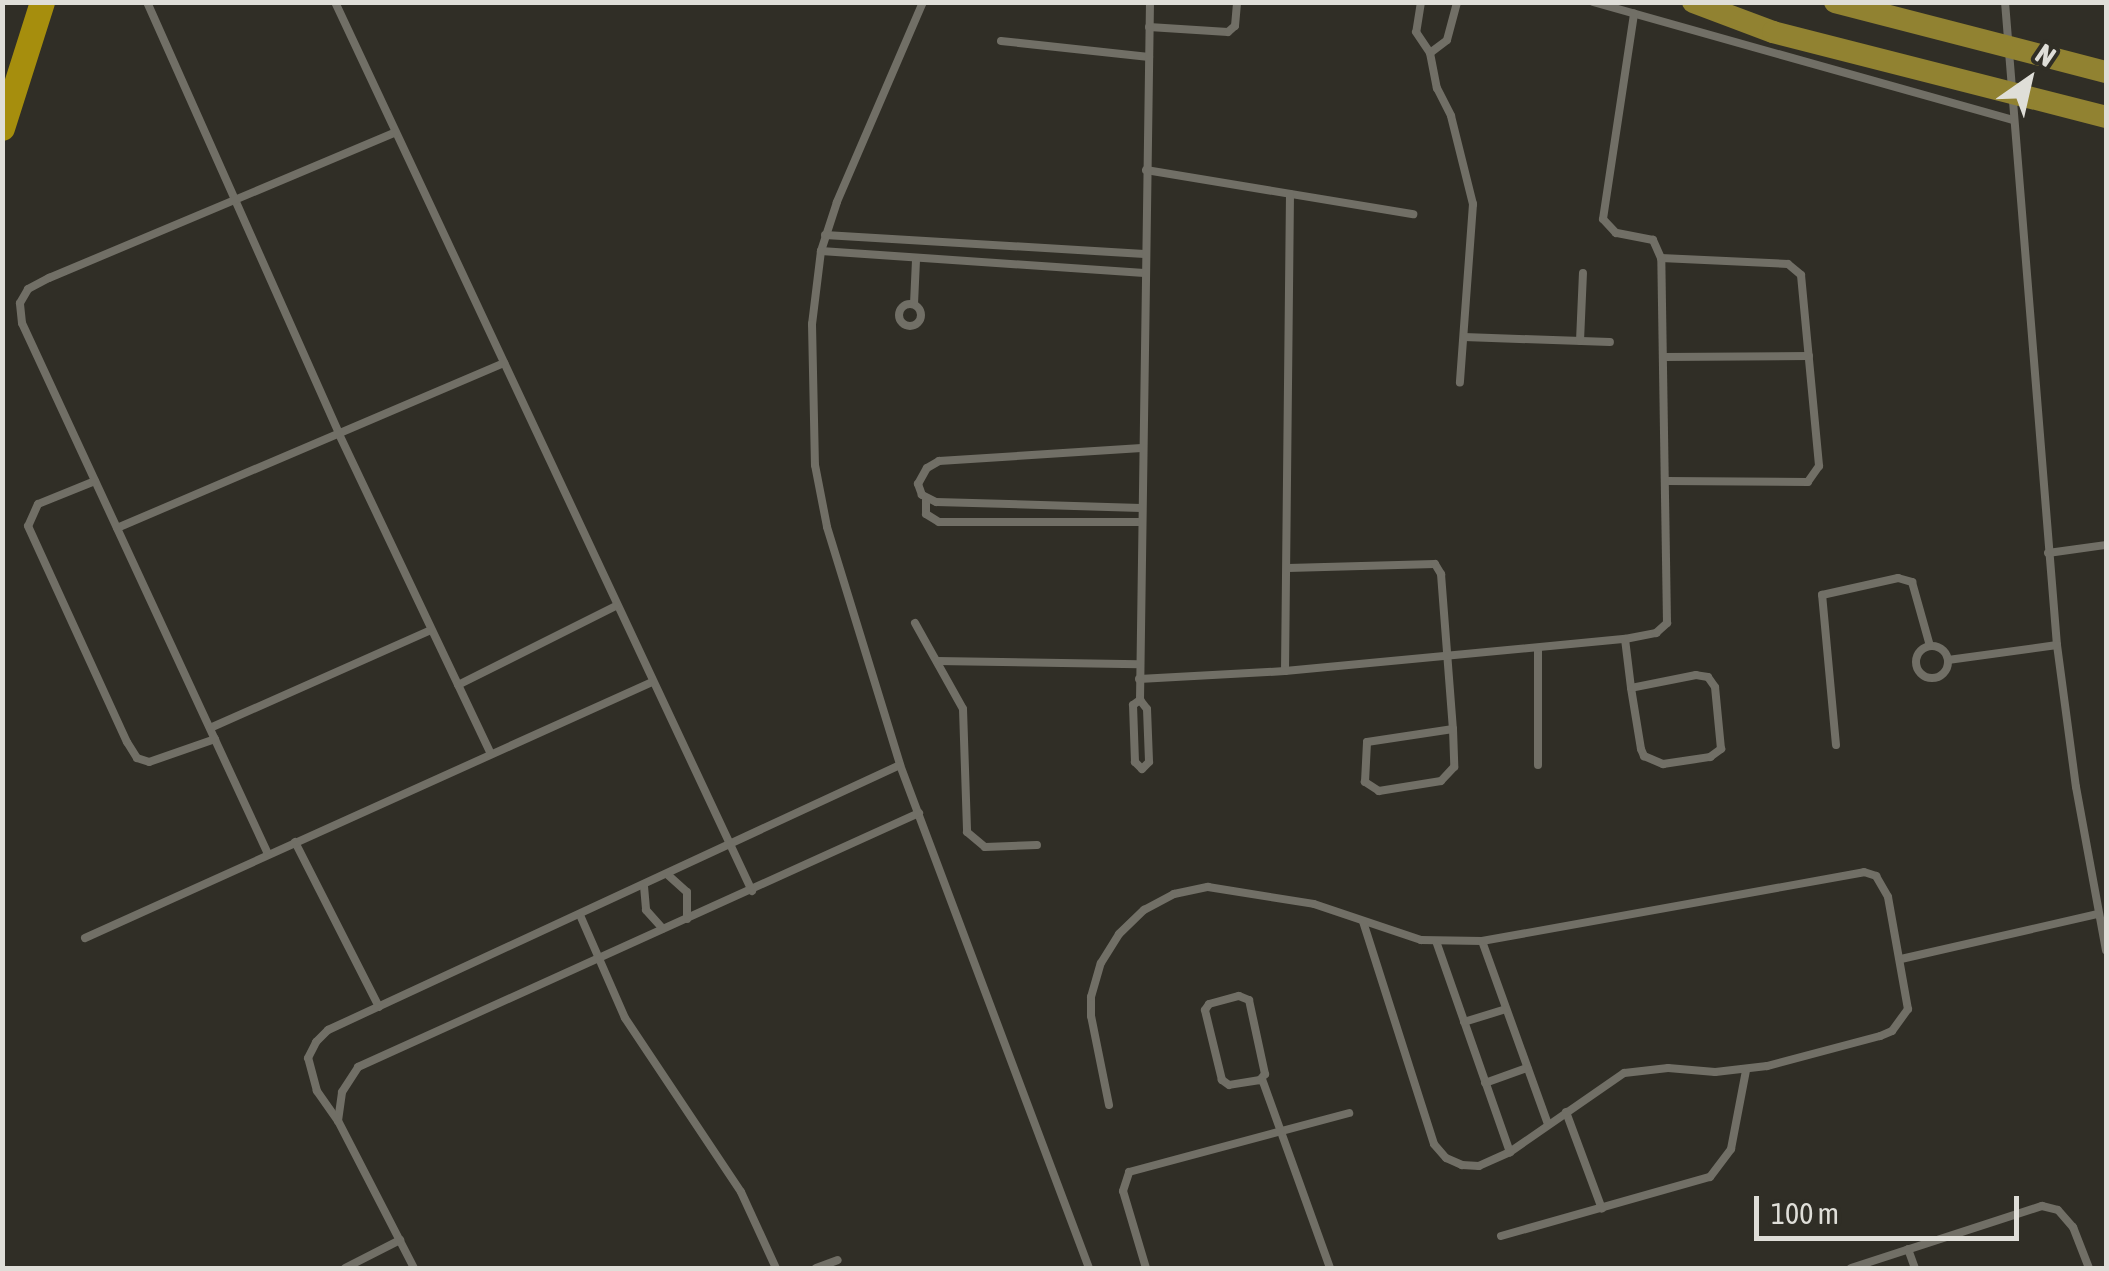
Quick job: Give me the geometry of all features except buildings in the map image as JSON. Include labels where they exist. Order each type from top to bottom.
[{"type":"highway","points":[[2,128],[42,2]]},
{"type":"main road","points":[[1694,2],[1773,32],[2106,117]]},
{"type":"main road","points":[[1836,2],[2106,72]]},
{"type":"lane","points":[[147,2],[339,434],[490,752]]},
{"type":"lane","points":[[336,2],[752,890]]},
{"type":"lane","points":[[923,2],[821,251],[812,324],[816,466],[828,527],[900,765],[1089,1268]]},
{"type":"lane","points":[[1140,700],[1150,2]]},
{"type":"lane","points":[[1149,27],[1224,33],[1235,26],[1237,2]]},
{"type":"lane","points":[[1421,2],[1416,32],[1430,53],[1437,88],[1453,122],[1472,204],[1460,383]]},
{"type":"lane","points":[[1430,53],[1447,40],[1457,2]]},
{"type":"lane","points":[[1593,2],[2012,120]]},
{"type":"lane","points":[[2005,2],[2057,645],[2097,914],[2106,950]]},
{"type":"lane","points":[[1139,678],[1286,670],[1625,639],[1656,633],[1670,616],[1661,258],[1652,240],[1616,233],[1603,219],[1634,13]]},
{"type":"lane","points":[[1001,41],[1148,57]]},
{"type":"lane","points":[[268,854],[22,322],[20,302],[28,289],[48,278],[396,132]]},
{"type":"lane","points":[[1146,170],[1412,214]]},
{"type":"lane","points":[[1286,670],[1290,194]]},
{"type":"lane","points":[[825,235],[1144,254]]},
{"type":"lane","points":[[821,251],[1144,274]]},
{"type":"lane","points":[[1661,258],[1795,268],[1802,275],[1819,466],[1812,479],[1667,482]]},
{"type":"lane","points":[[914,304],[916,260]]},
{"type":"lane","points":[[1580,340],[1582,273]]},
{"type":"lane","points":[[1464,337],[1610,342]]},
{"type":"lane","points":[[1664,357],[1809,356]]},
{"type":"lane","points":[[117,528],[504,364]]},
{"type":"lane","points":[[1140,522],[933,520],[924,509],[926,499],[918,484],[928,468],[938,462],[1142,448]]},
{"type":"lane","points":[[95,480],[38,504],[28,526],[127,742],[138,758],[149,762],[215,739]]},
{"type":"lane","points":[[926,499],[1141,508]]},
{"type":"lane","points":[[1010,504],[1010,522]]},
{"type":"lane","points":[[1074,506],[1075,522]]},
{"type":"lane","points":[[2048,553],[2106,545]]},
{"type":"lane","points":[[1288,568],[1424,561],[1435,564],[1441,574],[1452,730],[1454,767],[1441,781],[1379,790],[1368,787],[1364,764],[1367,742],[1452,730]]},
{"type":"lane","points":[[1836,745],[1822,594],[1898,578],[1912,582],[1930,646]]},
{"type":"lane","points":[[458,686],[616,606]]},
{"type":"lane","points":[[915,624],[963,710],[967,832],[985,847],[1037,845]]},
{"type":"lane","points":[[210,728],[431,630]]},
{"type":"lane","points":[[1625,639],[1631,688],[1641,749],[1650,762],[1710,757],[1721,749],[1715,687],[1708,677],[1696,675],[1631,688]]},
{"type":"lane","points":[[1948,660],[2057,645]]},
{"type":"lane","points":[[1930,646],[1942,649],[1948,660]]},
{"type":"lane","points":[[1930,646],[1917,657],[1922,674],[1940,675],[1948,660]]},
{"type":"lane","points":[[1538,648],[1538,765]]},
{"type":"lane","points":[[937,662],[1138,664]]},
{"type":"lane","points":[[85,938],[652,682]]},
{"type":"lane","points":[[1140,700],[1146,704],[1150,762],[1142,769],[1134,762],[1133,705],[1140,700]]},
{"type":"lane","points":[[414,1268],[338,1121],[317,1091],[308,1058],[328,1030],[900,765]]},
{"type":"lane","points":[[338,1121],[342,1092],[358,1067],[919,812]]},
{"type":"lane","points":[[295,842],[379,1007]]},
{"type":"lane","points":[[1110,1105],[1091,997],[1110,948],[1144,910],[1174,894],[1221,886],[1314,904],[1403,936],[1482,941],[1864,872],[1884,885],[1908,1009],[1892,1031],[1746,1070],[1668,1068],[1624,1074],[1510,1152],[1471,1166],[1446,1158],[1434,1144],[1363,922]]},
{"type":"lane","points":[[668,875],[687,892],[687,919]]},
{"type":"lane","points":[[644,886],[646,910],[663,930]]},
{"type":"lane","points":[[1901,959],[2097,914]]},
{"type":"lane","points":[[580,915],[625,1018],[742,1192],[776,1268]]},
{"type":"lane","points":[[1436,941],[1510,1152]]},
{"type":"lane","points":[[1482,941],[1548,1124]]},
{"type":"lane","points":[[1262,1079],[1229,1085],[1222,1080],[1206,1014],[1209,1004],[1239,996],[1249,1000],[1265,1071],[1262,1079],[1330,1268]]},
{"type":"lane","points":[[1464,1022],[1506,1009]]},
{"type":"lane","points":[[1485,1082],[1528,1068]]},
{"type":"lane","points":[[1501,1236],[1602,1210],[1718,1172],[1732,1149],[1746,1070]]},
{"type":"lane","points":[[1566,1112],[1602,1210]]},
{"type":"lane","points":[[1146,1268],[1122,1191],[1129,1172],[1349,1113]]},
{"type":"lane","points":[[1851,1268],[2042,1206],[2058,1210],[2073,1226],[2088,1268]]},
{"type":"lane","points":[[345,1268],[400,1240]]},
{"type":"lane","points":[[1908,1249],[1915,1268]]},
{"type":"lane","points":[[816,1268],[838,1260]]}]
